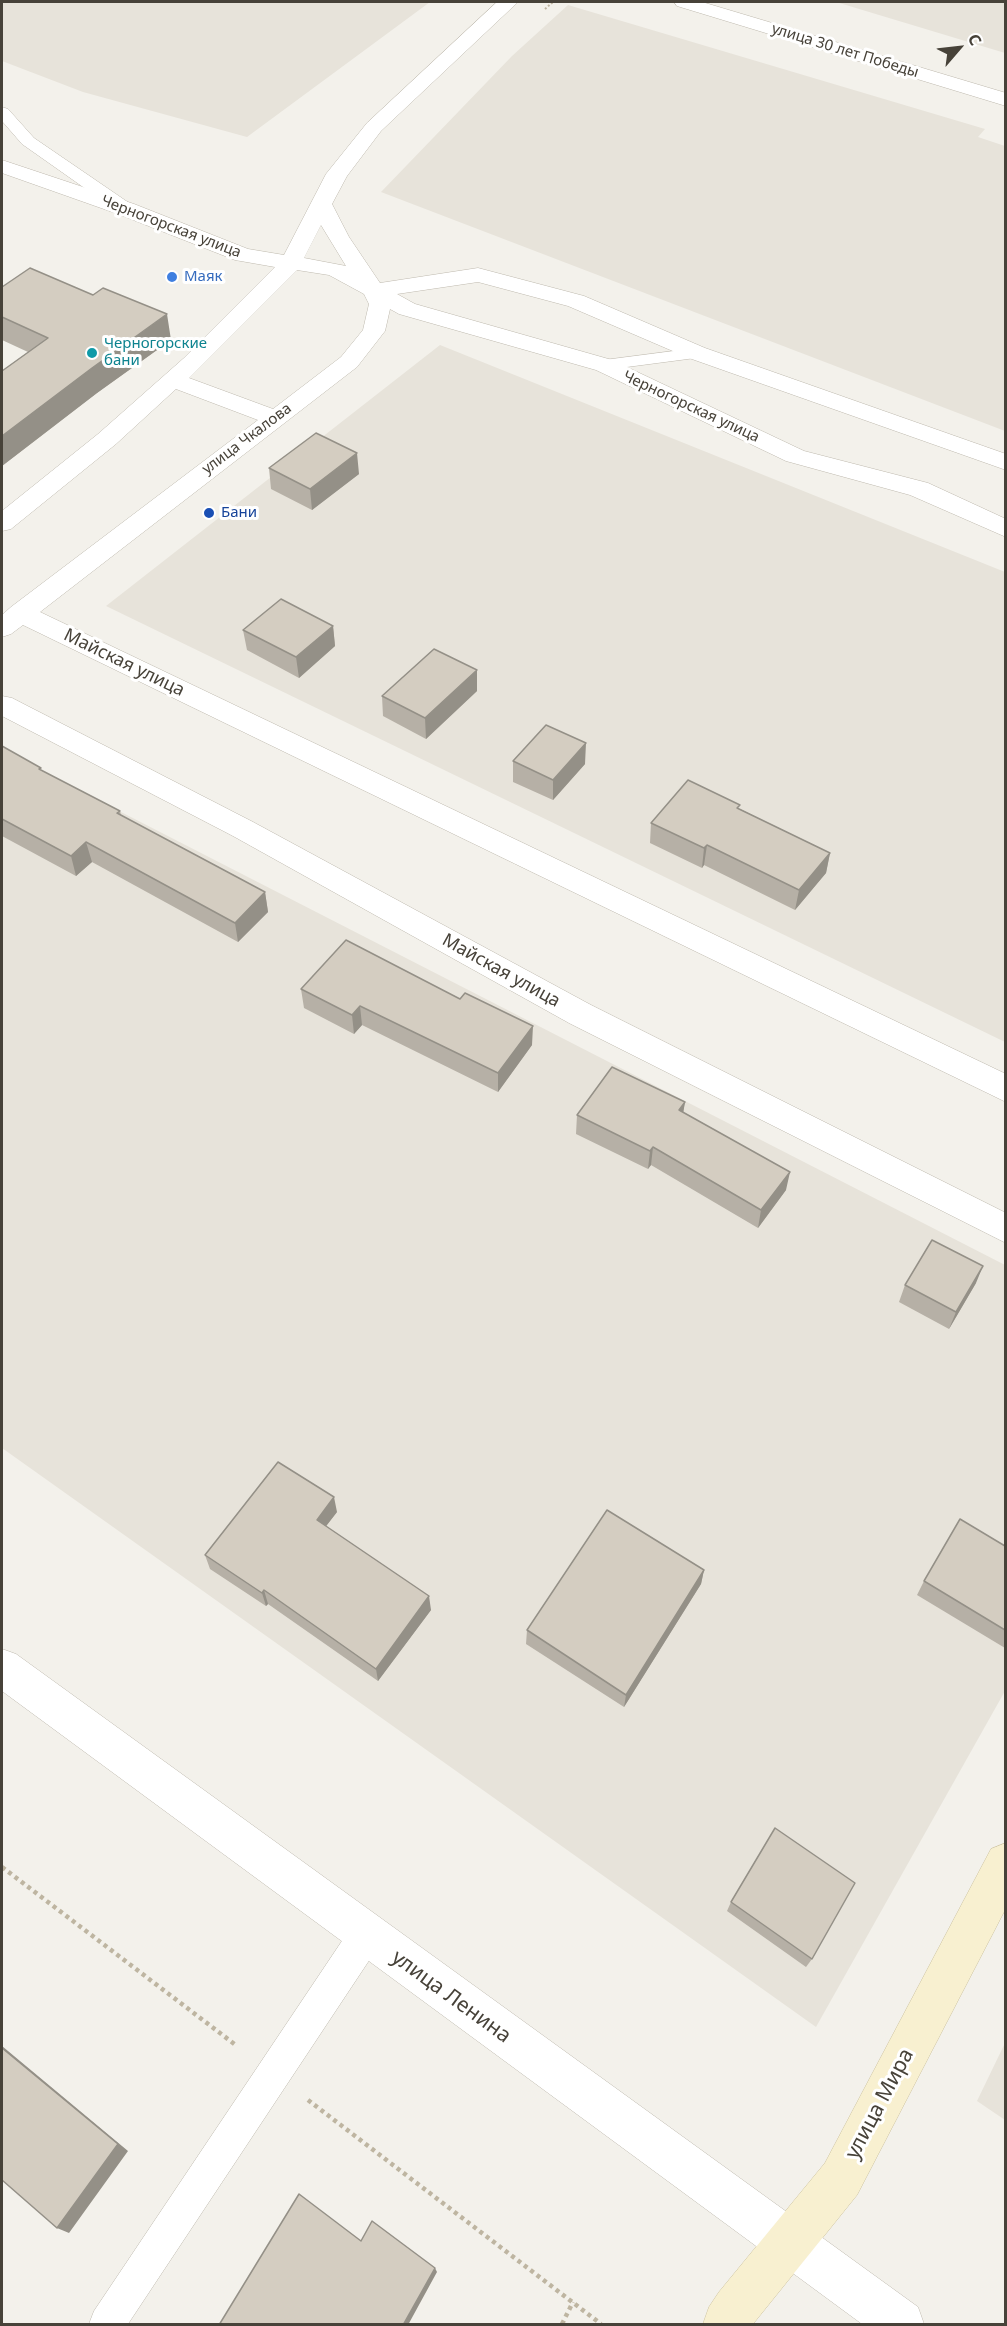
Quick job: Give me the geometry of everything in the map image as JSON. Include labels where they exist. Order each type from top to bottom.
[{"type":"main road","name":"улица Мира","points":[[726,2325],[736,2308],[841,2179],[1005,1864]]},
{"type":"street","points":[[2,523],[107,439],[173,380],[290,264],[337,174],[374,127],[508,2]]},
{"type":"street","name":"улица 30 лет Победы","points":[[684,2],[1005,100]]},
{"type":"street","name":"Черногорская улица","points":[[2,166],[126,209],[243,255],[290,264],[335,269],[407,309],[604,365],[795,456],[919,489],[1005,529]]},
{"type":"street","name":"улица Чкалова","points":[[7,622],[349,362],[374,331],[380,304],[321,205]]},
{"type":"street","points":[[374,291],[478,275],[576,301],[697,353],[1005,463]]},
{"type":"street","points":[[173,380],[275,418]]},
{"type":"street","name":"Майская улица","points":[[7,622],[1005,1089]]},
{"type":"street","name":"Майская улица","points":[[2,705],[243,829],[580,1014],[1005,1229]]},
{"type":"street","name":"улица Ленина","points":[[2,1668],[901,2325]]},
{"type":"lane","points":[[2,112],[28,141],[126,209]]},
{"type":"lane","points":[[604,365],[697,353]]},
{"type":"lane","points":[[107,2325],[366,1935]]},
{"type":"path","points":[[561,2325],[573,2302],[601,2325]]},
{"type":"shaded area","points":[[2,2],[430,2],[247,137],[83,92],[2,61]]},
{"type":"shaded area","points":[[836,2],[1005,2],[1005,53]]},
{"type":"shaded area","points":[[568,5],[985,129],[978,137],[1005,146],[1005,431],[381,192],[512,56]]},
{"type":"shaded area","points":[[440,345],[1005,572],[1005,1042],[106,606]]},
{"type":"shaded area","points":[[2,751],[1005,1265],[1005,1691],[816,2027],[2,1448]]},
{"type":"shaded area","points":[[1005,2043],[1005,2120],[977,2101]]},
{"type":"building","points":[[30,268],[93,295],[103,288],[167,314],[2,436],[2,371],[48,338],[2,317],[2,287]]},
{"type":"building","points":[[316,433],[357,453],[310,489],[269,468]]},
{"type":"building","points":[[281,599],[333,626],[296,657],[243,630]]},
{"type":"building","points":[[434,649],[477,670],[425,718],[382,696]]},
{"type":"building","points":[[546,725],[586,743],[553,780],[513,761]]},
{"type":"building","points":[[2,746],[41,768],[39,769],[120,811],[117,813],[265,892],[235,923],[86,842],[71,856],[2,819]]},
{"type":"building","points":[[688,780],[740,805],[737,808],[830,853],[799,890],[707,845],[704,848],[651,823]]},
{"type":"building","points":[[346,940],[460,999],[465,993],[533,1026],[498,1073],[360,1006],[352,1015],[301,989]]},
{"type":"building","points":[[612,1067],[685,1102],[679,1110],[790,1172],[761,1210],[653,1147],[650,1151],[577,1115]]},
{"type":"building","points":[[932,1240],[983,1266],[956,1312],[905,1285]]},
{"type":"building","points":[[278,1462],[334,1497],[317,1520],[429,1596],[376,1669],[264,1590],[262,1593],[205,1555]]},
{"type":"building","points":[[607,1510],[704,1570],[626,1695],[527,1630]]},
{"type":"building","points":[[960,1519],[1005,1546],[1005,1630],[924,1581]]},
{"type":"building","points":[[775,1828],[855,1883],[812,1959],[731,1902]]},
{"type":"building","points":[[2,2048],[118,2144],[57,2228],[2,2180]]},
{"type":"building","points":[[299,2194],[361,2241],[372,2221],[435,2268],[403,2325],[219,2325]]},
{"type":"place","name":"Маяк","points":[[172,277]]},
{"type":"place","name":"Черногорские бани","points":[[92,353]]},
{"type":"place","name":"Бани","points":[[209,513]]}]
